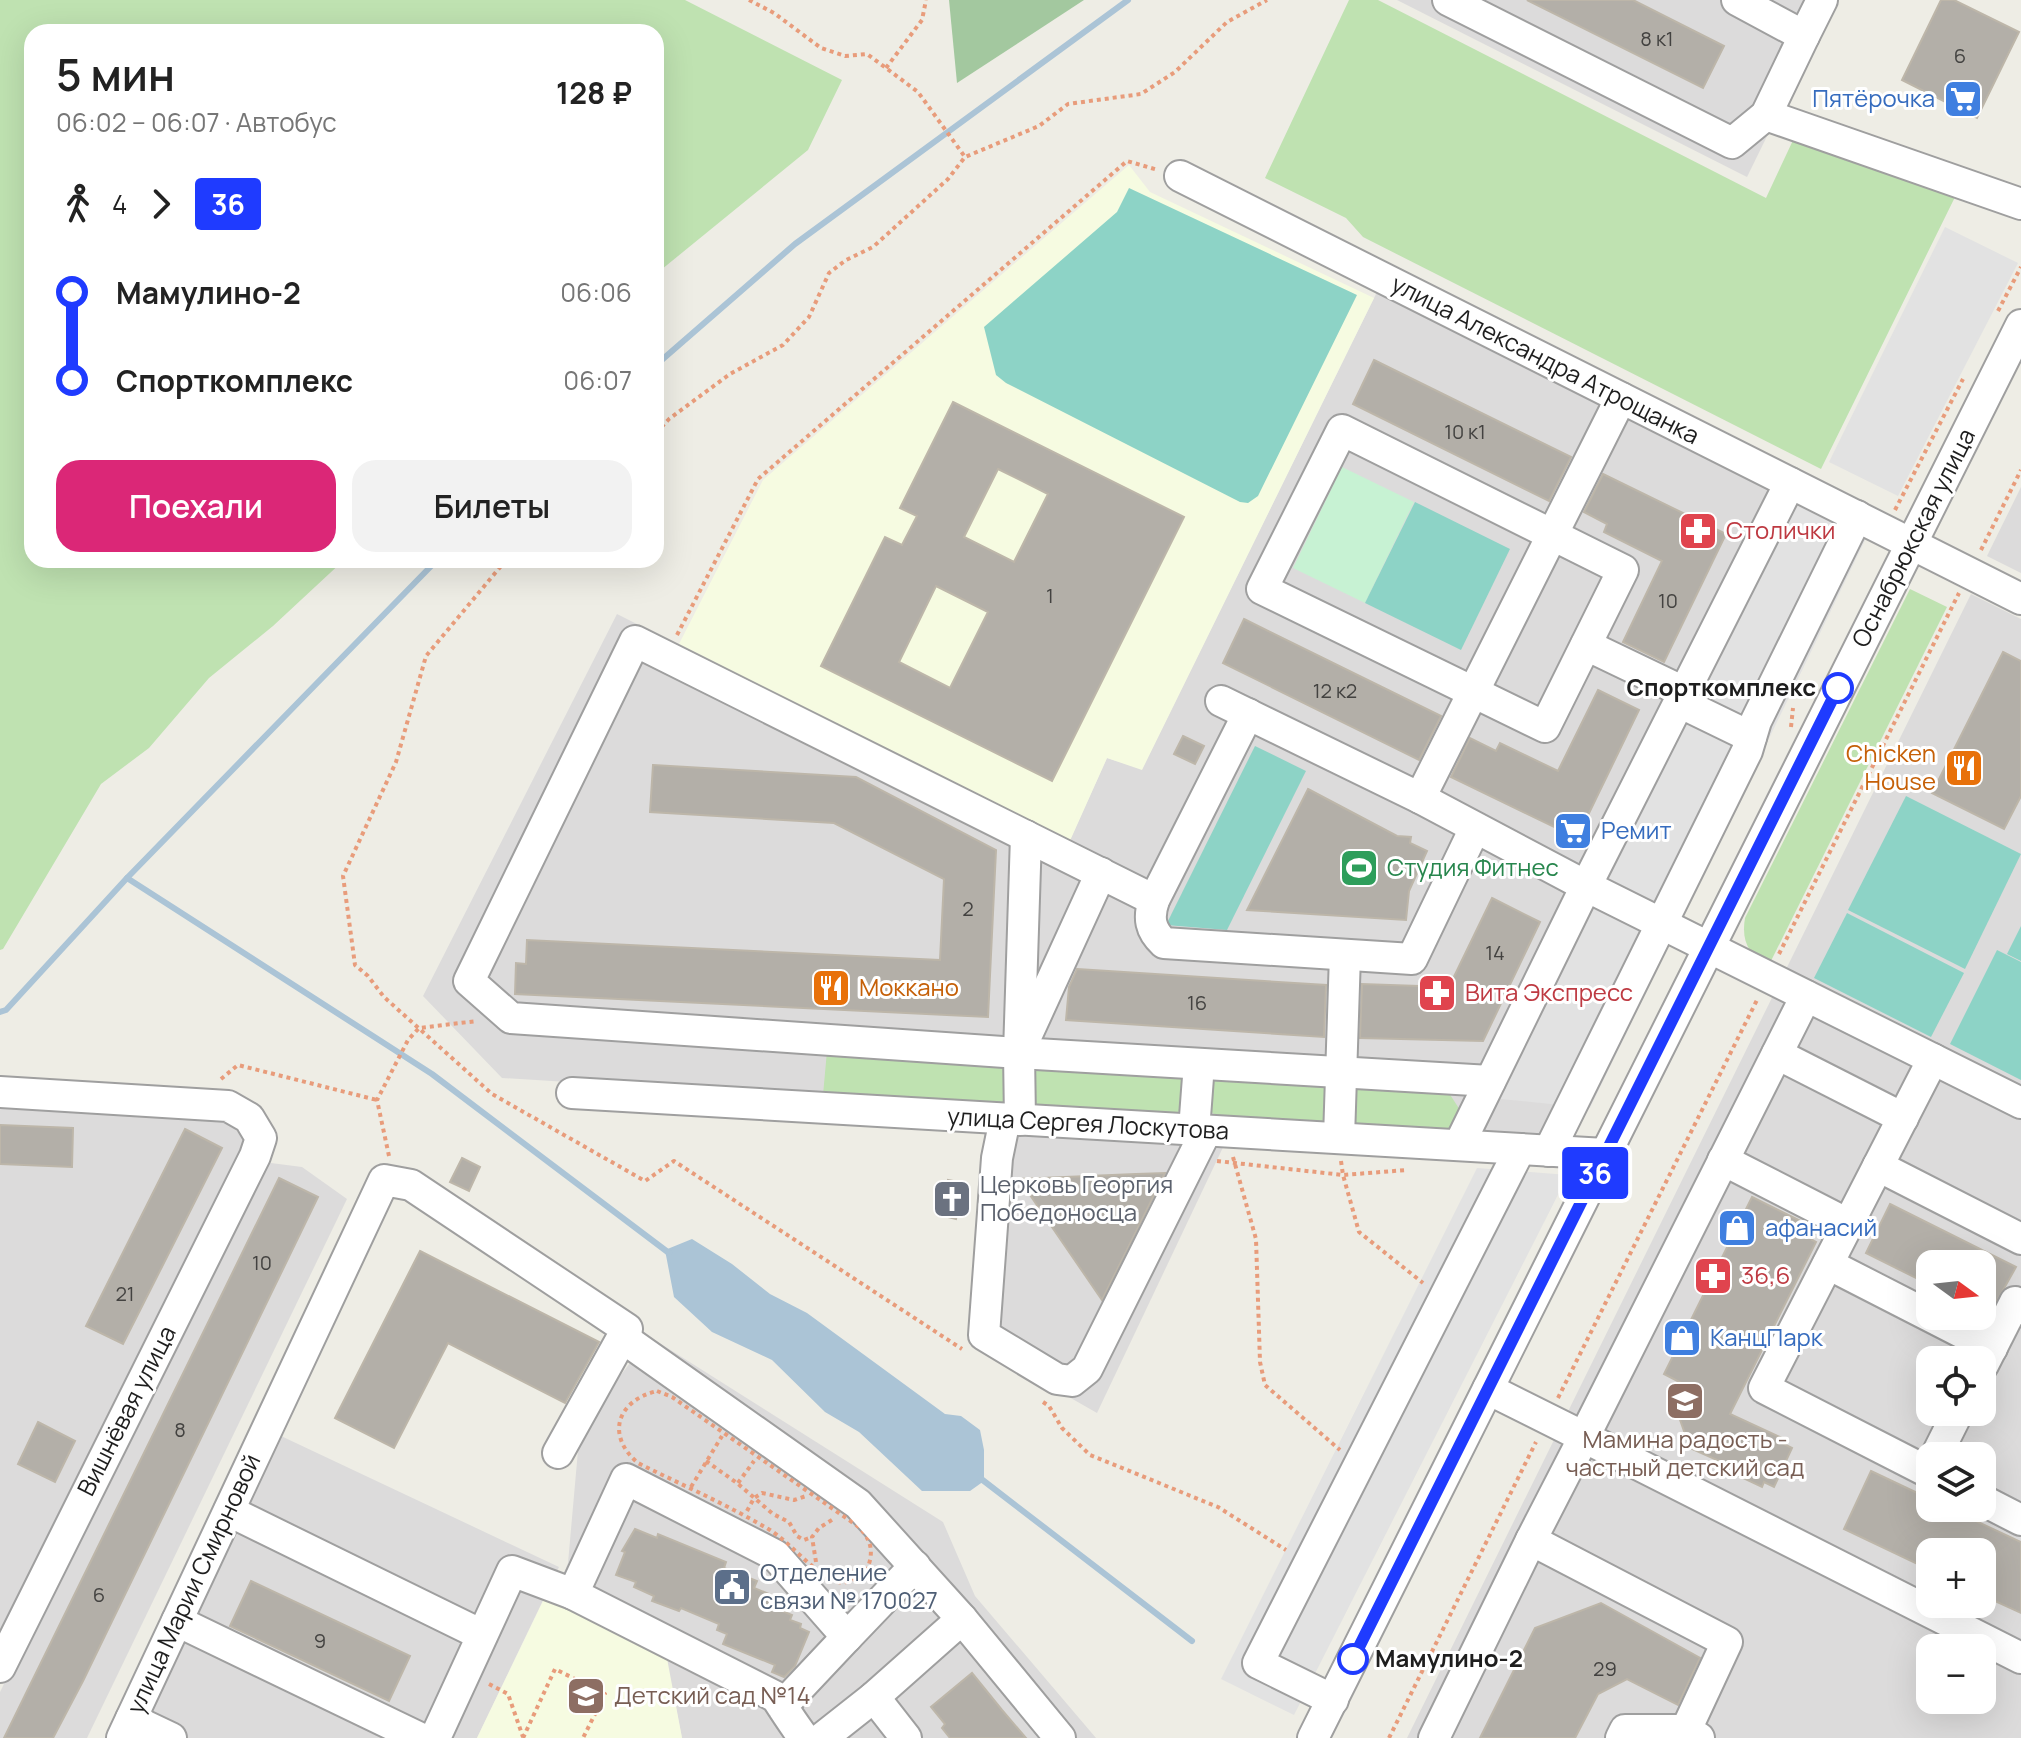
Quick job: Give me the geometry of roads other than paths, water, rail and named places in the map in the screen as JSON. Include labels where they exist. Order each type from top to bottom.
[{"type":"street","points":[[1448,0],[1732,143],[1766,115],[1822,0]]},
{"type":"street","points":[[1737,0],[1804,36]]},
{"type":"street","points":[[1766,115],[2021,204]]},
{"type":"street","name":"улица Александра Атрощанка","points":[[1180,176],[2021,599]]},
{"type":"street","name":"Оснабрюкская улица","points":[[1313,1738],[1910,545],[2007,323]]},
{"type":"street","points":[[1420,798],[1621,398]]},
{"type":"street","points":[[1342,430],[1623,570],[1586,645],[1545,727],[1262,589],[1342,430]]},
{"type":"street","points":[[1459,1145],[1790,483]]},
{"type":"street","points":[[1333,1700],[1258,1663],[1444,1299],[1534,1150],[1661,923],[1857,516]]},
{"type":"street","points":[[1154,900],[635,641],[469,981],[511,1018],[1490,1081]]},
{"type":"street","points":[[1586,645],[1751,737]]},
{"type":"street","points":[[1221,701],[1420,798],[1586,886],[2021,1103]]},
{"type":"street","points":[[1248,714],[1154,900],[1151,922],[1154,934],[1164,943],[1412,959],[1475,828]]},
{"type":"street","points":[[1026,836],[1019,1053],[1013,1119],[997,1158],[984,1335],[1057,1379],[1072,1381],[1087,1369],[1204,1138],[1199,1064]]},
{"type":"street","points":[[1019,1053],[1101,873]]},
{"type":"street","points":[[1339,1138],[1345,955]]},
{"type":"street","points":[[1434,1738],[1806,996]]},
{"type":"street","points":[[1777,1054],[1903,1118]]},
{"type":"street","points":[[1916,1460],[1764,1388],[1933,1059]]},
{"type":"street","name":"Вишнёвая улица","points":[[0,1092],[228,1106],[249,1118],[261,1138],[255,1156],[0,1667]]},
{"type":"street","name":"улица Сергея Лоскутова","points":[[572,1093],[1013,1119],[1204,1138],[1339,1138],[1605,1154]]},
{"type":"street","points":[[1723,1160],[1848,1224]]},
{"type":"street","points":[[1878,1166],[2021,1239]]},
{"type":"street","name":"улица Марии Смирновой","points":[[127,1728],[384,1180],[411,1185],[627,1329],[623,1338]]},
{"type":"street","points":[[1828,1264],[1968,1346]]},
{"type":"street","points":[[1993,1346],[2019,1299]]},
{"type":"street","points":[[558,1453],[623,1338],[729,1424],[850,1509],[915,1566],[1060,1738]]},
{"type":"street","points":[[1488,1389],[2021,1658]]},
{"type":"street","points":[[573,1594],[626,1479],[684,1498],[812,1580],[847,1637]]},
{"type":"street","points":[[1996,1507],[2021,1520]]},
{"type":"street","points":[[229,1511],[482,1635]]},
{"type":"street","points":[[1531,1540],[1727,1642],[1693,1734],[1625,1730],[1621,1738]]},
{"type":"street","points":[[782,1706],[915,1566]]},
{"type":"street","points":[[435,1738],[512,1571],[573,1594],[776,1697],[804,1738]]},
{"type":"street","points":[[822,1738],[874,1697],[962,1619]]},
{"type":"street","points":[[177,1621],[420,1738]]},
{"type":"street","points":[[874,1697],[906,1738]]},
{"type":"street","points":[[127,1728],[171,1738]]},
{"type":"waterway","points":[[664,358],[795,244],[1128,0]]},
{"type":"waterway","points":[[0,1012],[6,1010],[127,878],[429,568]]},
{"type":"waterway","points":[[127,878],[432,1074],[669,1253]]},
{"type":"waterway","points":[[980,1478],[1192,1641]]},
{"type":"place","name":"Пятёрочка","points":[[1963,99]]},
{"type":"place","name":"Столички","points":[[1698,531]]},
{"type":"place","name":"Спорткомплекс","points":[[1838,688]]},
{"type":"place","name":"Chicken House","points":[[1964,768]]},
{"type":"place","name":"Ремит","points":[[1573,831]]},
{"type":"place","name":"Студия Фитнес","points":[[1359,868]]},
{"type":"place","name":"Моккано","points":[[831,988]]},
{"type":"place","name":"Вита Экспресс","points":[[1437,993]]},
{"type":"place","name":"Церковь Георгия Победоносца","points":[[952,1199]]},
{"type":"place","name":"афанасий","points":[[1737,1228]]},
{"type":"place","name":"36,6","points":[[1713,1276]]},
{"type":"place","name":"КанцПарк","points":[[1682,1338]]},
{"type":"place","name":"Мамина радость - частный детский сад","points":[[1685,1401]]},
{"type":"place","name":"Отделение связи № 170027","points":[[732,1587]]},
{"type":"place","name":"Мамулино-2","points":[[1353,1659]]},
{"type":"place","name":"Детский сад №14","points":[[586,1696]]}]
